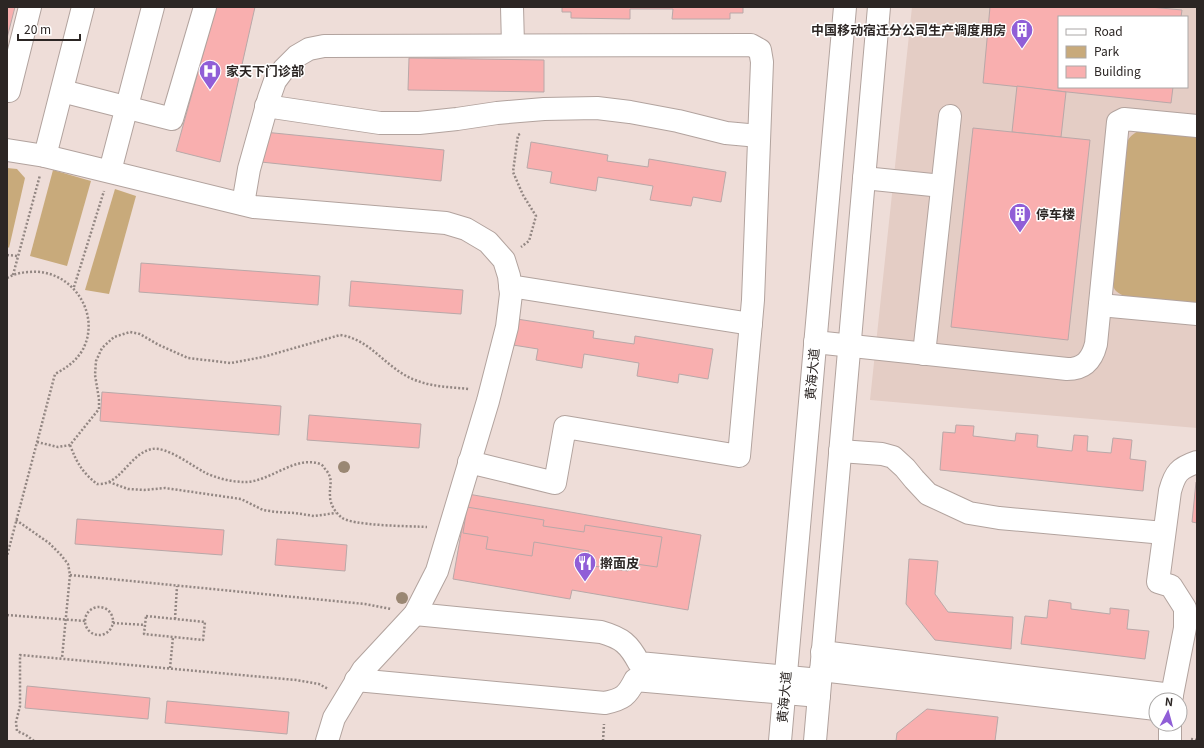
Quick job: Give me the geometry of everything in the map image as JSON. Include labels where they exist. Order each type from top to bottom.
[{"type":"street","points":[[9,91],[30,7]]},
{"type":"street","points":[[45,156],[83,7]]},
{"type":"street","points":[[110,171],[154,7]]},
{"type":"street","points":[[62,91],[172,119],[205,7]]},
{"type":"street","points":[[512,7],[513,46]]},
{"type":"street","name":"黄海大道","points":[[780,741],[845,7]]},
{"type":"street","points":[[815,741],[879,7]]},
{"type":"street","points":[[243,204],[249,169],[266,106],[276,81],[284,69],[297,56],[309,49],[324,46],[751,45],[760,50],[762,62],[754,300],[739,456],[565,427],[555,483],[470,462]]},
{"type":"street","points":[[266,106],[380,123],[419,123],[497,113],[544,109],[597,108],[678,121],[726,133],[759,136]]},
{"type":"street","points":[[924,354],[950,116]]},
{"type":"street","points":[[815,342],[1067,369],[1076,369],[1085,364],[1090,360],[1094,352],[1118,122],[1124,119],[1197,126]]},
{"type":"street","points":[[7,150],[45,156],[254,207],[446,223],[466,229],[488,242],[504,260],[509,276],[511,294],[507,327],[470,462],[437,571],[415,614],[362,670],[334,718],[327,741]]},
{"type":"street","points":[[864,178],[942,186]]},
{"type":"street","points":[[510,286],[751,324]]},
{"type":"street","points":[[1100,304],[1197,314]]},
{"type":"street","points":[[840,451],[882,454],[893,457],[928,494],[969,513],[999,518],[1164,533]]},
{"type":"street","points":[[1168,692],[1185,628],[1191,623],[1185,608],[1171,586],[1158,582],[1164,533],[1170,491],[1174,476],[1182,468],[1197,462]]},
{"type":"street","points":[[415,614],[601,632],[613,635],[622,640],[632,649],[639,663],[785,685]]},
{"type":"street","points":[[351,689],[605,704],[619,700],[628,693],[635,680],[785,685],[820,675],[1148,700]]},
{"type":"path","points":[[504,260],[529,241],[536,216],[523,195],[513,172],[518,135],[532,129],[544,109]]},
{"type":"path","points":[[13,274],[45,156]]},
{"type":"path","points":[[74,288],[110,171]]},
{"type":"path","points":[[7,255],[18,256]]},
{"type":"path","points":[[7,278],[13,274],[35,271],[45,272],[66,281],[80,296],[86,308],[88,321],[86,341],[82,350],[77,358],[67,368],[55,374],[7,556]]},
{"type":"path","points":[[37,442],[58,447],[70,445],[99,409],[95,375],[96,361],[102,348],[114,337],[130,332],[140,334],[159,345],[188,358],[231,363],[263,358],[340,335],[350,336],[361,341],[396,370],[414,380],[432,386],[490,391]]},
{"type":"path","points":[[70,445],[77,463],[86,476],[97,484],[108,482],[120,474],[135,459],[145,452],[153,449],[165,451],[186,461],[204,473],[227,480],[245,482],[266,478],[289,467],[310,462],[322,465],[330,476],[330,496],[336,513],[342,518],[353,522],[450,529]]},
{"type":"path","points":[[108,482],[128,489],[144,490],[165,488],[241,499],[263,510],[276,512],[314,516],[336,513]]},
{"type":"path","points":[[16,520],[49,543],[68,564],[70,575],[62,658]]},
{"type":"path","points":[[70,575],[365,604],[415,614]]},
{"type":"path","points":[[175,619],[178,586]]},
{"type":"path","points":[[100,607],[109,610],[112,614],[113,623],[109,631],[101,635],[92,633],[88,630],[85,621],[86,616],[92,609],[100,607]]},
{"type":"path","points":[[7,615],[85,621]]},
{"type":"path","points":[[146,616],[175,619],[205,622],[203,640],[144,634],[146,616]]},
{"type":"path","points":[[113,623],[145,625]]},
{"type":"path","points":[[170,668],[173,637]]},
{"type":"path","points":[[34,741],[17,731],[16,722],[20,706],[20,655],[296,680],[351,689]]},
{"type":"shaded area","points":[[912,7],[1197,7],[1197,428],[870,400]]},
{"type":"green space","points":[[1144,129],[1197,134],[1197,304],[1124,296],[1117,292],[1114,288],[1113,275],[1127,142],[1130,137]]},
{"type":"green space","points":[[7,168],[17,169],[25,178],[9,248],[7,246]]},
{"type":"green space","points":[[53,170],[91,181],[67,266],[30,256]]},
{"type":"green space","points":[[115,189],[136,196],[109,294],[85,290]]},
{"type":"building","points":[[7,7],[15,7],[7,38]]},
{"type":"building","points":[[216,7],[255,7],[220,162],[176,151]]},
{"type":"building","points":[[562,7],[743,7],[743,13],[730,13],[730,19],[672,19],[673,9],[630,9],[630,19],[571,18],[571,12],[562,12]]},
{"type":"building","name":"中国移动宿迁分公司生产调度用房","points":[[990,7],[1150,7],[1182,10],[1181,16],[1058,16],[1058,88],[1173,88],[1171,103],[983,83]]},
{"type":"building","points":[[409,58],[544,60],[544,92],[408,90]]},
{"type":"building","points":[[1017,86],[1066,92],[1061,137],[1012,132]]},
{"type":"building","name":"停车楼","points":[[973,128],[1090,140],[1068,340],[951,327]]},
{"type":"building","points":[[264,132],[444,150],[441,181],[261,162]]},
{"type":"building","points":[[531,142],[608,155],[607,161],[648,167],[649,159],[726,172],[721,202],[693,197],[691,206],[650,200],[653,186],[598,177],[596,191],[550,183],[552,172],[527,168]]},
{"type":"building","points":[[141,263],[320,276],[318,305],[139,292]]},
{"type":"building","points":[[351,281],[463,290],[461,314],[349,306]]},
{"type":"building","points":[[517,319],[594,331],[593,338],[634,344],[635,336],[713,349],[708,379],[679,374],[678,383],[637,376],[639,363],[584,354],[582,368],[536,360],[538,349],[513,345]]},
{"type":"building","points":[[102,392],[281,406],[279,435],[100,421]]},
{"type":"building","points":[[309,415],[421,424],[419,448],[307,440]]},
{"type":"building","points":[[956,425],[974,426],[973,436],[1015,441],[1016,433],[1038,435],[1037,447],[1072,451],[1074,435],[1088,436],[1087,451],[1111,453],[1113,438],[1132,440],[1130,459],[1146,461],[1143,491],[940,470],[943,432],[955,433]]},
{"type":"building","points":[[1197,482],[1197,523],[1192,522]]},
{"type":"building","points":[[468,494],[701,535],[688,610],[572,590],[570,599],[453,579]]},
{"type":"building","points":[[467,507],[544,520],[543,526],[584,532],[585,525],[662,537],[657,567],[629,563],[628,571],[586,565],[589,551],[534,542],[532,556],[486,549],[488,537],[463,533]]},
{"type":"building","points":[[77,519],[224,530],[222,555],[75,544]]},
{"type":"building","points":[[277,539],[347,545],[345,571],[275,565]]},
{"type":"building","points":[[909,559],[938,561],[935,594],[948,612],[1013,617],[1011,649],[935,640],[906,604]]},
{"type":"building","points":[[1049,600],[1071,603],[1071,609],[1110,614],[1110,608],[1129,610],[1127,629],[1149,631],[1145,659],[1021,644],[1025,616],[1047,618]]},
{"type":"building","points":[[27,686],[150,698],[148,719],[25,708]]},
{"type":"building","points":[[167,701],[289,712],[287,734],[165,723]]},
{"type":"building","points":[[927,709],[998,717],[995,741],[896,741],[897,733]]},
{"type":"place","name":"中国移动宿迁分公司生产调度用房","points":[[1022,50]]},
{"type":"place","name":"家天下门诊部","points":[[210,90]]},
{"type":"place","name":"停车楼","points":[[1020,234]]},
{"type":"place","name":"擀面皮","points":[[585,582]]}]
